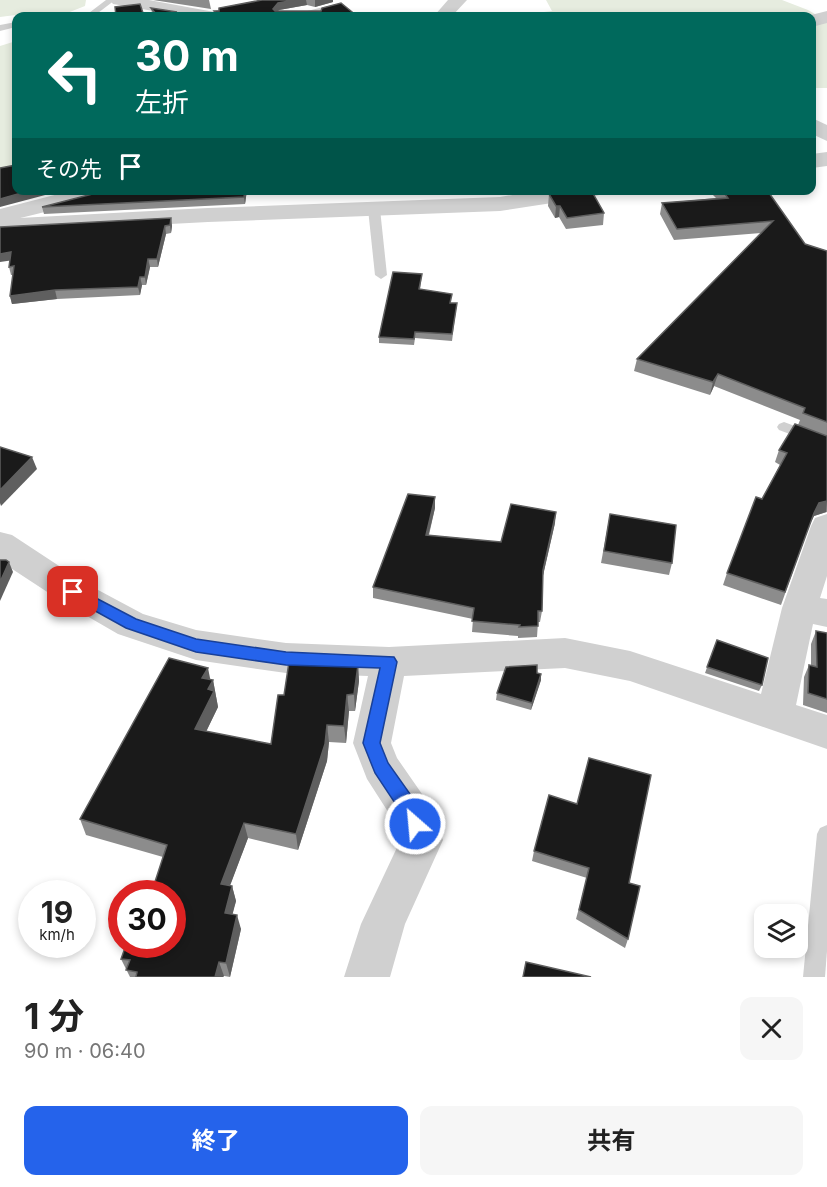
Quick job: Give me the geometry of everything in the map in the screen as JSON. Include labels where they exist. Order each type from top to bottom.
[{"type":"street","points":[[119,0],[186,12]]},
{"type":"street","points":[[447,12],[458,0]]},
{"type":"street","points":[[0,216],[85,195]]},
{"type":"street","points":[[0,226],[260,201],[374,209],[500,204],[558,195]]},
{"type":"street","points":[[775,715],[813,610],[827,526]]},
{"type":"street","points":[[0,544],[73,592],[131,624],[196,645],[286,658],[389,662],[565,653],[630,666],[827,732]]},
{"type":"street","points":[[367,977],[371,959],[397,891],[422,840],[408,807],[381,767],[372,743],[389,662]]},
{"type":"lane","points":[[94,12],[111,0]]},
{"type":"lane","points":[[317,12],[336,7]]},
{"type":"lane","points":[[374,209],[381,275]]},
{"type":"lane","points":[[784,427],[827,443]]},
{"type":"lane","points":[[814,977],[827,834]]},
{"type":"shaded area","points":[[0,0],[86,0],[85,6],[70,12],[12,12],[12,15],[0,17]]},
{"type":"shaded area","points":[[546,0],[782,0],[811,12],[544,12],[552,11]]},
{"type":"shaded area","points":[[816,15],[827,21],[827,88],[816,88]]},
{"type":"shaded area","points":[[12,42],[12,172],[0,173],[0,46]]},
{"type":"building","points":[[262,0],[295,0],[278,3],[273,9],[275,11],[321,11],[322,8],[341,3],[352,12],[214,11],[219,11],[219,8]]},
{"type":"building","points":[[140,4],[143,12],[116,12],[115,7]]},
{"type":"building","points":[[151,8],[177,12],[154,12]]},
{"type":"building","points":[[12,166],[12,195],[14,195],[0,199],[0,168]]},
{"type":"building","points":[[89,195],[244,195],[244,197],[42,207]]},
{"type":"building","points":[[550,195],[594,195],[604,213],[567,218],[560,206],[556,206]]},
{"type":"building","points":[[726,195],[771,195],[805,244],[827,251],[827,422],[803,413],[805,408],[718,374],[713,382],[637,359],[773,221],[677,229],[662,203],[728,198]]},
{"type":"building","points":[[171,218],[170,225],[165,226],[157,259],[148,259],[145,277],[140,277],[138,287],[55,290],[10,296],[14,266],[9,267],[11,252],[0,254],[0,227]]},
{"type":"building","points":[[393,272],[422,274],[419,289],[452,294],[450,303],[457,303],[452,334],[415,332],[414,339],[379,337]]},
{"type":"building","points":[[795,424],[827,436],[827,501],[819,503],[814,513],[785,592],[727,573],[756,497],[762,499],[787,453],[779,450]]},
{"type":"building","points":[[0,447],[32,457],[0,490]]},
{"type":"building","points":[[408,494],[435,497],[426,535],[501,542],[511,504],[556,512],[543,570],[542,611],[538,611],[538,626],[519,627],[520,625],[472,621],[474,608],[373,587]]},
{"type":"building","points":[[610,514],[676,525],[672,563],[604,551]]},
{"type":"building","points":[[0,560],[9,562],[0,582]]},
{"type":"building","points":[[816,631],[827,633],[827,699],[808,693],[809,665],[817,667]]},
{"type":"building","points":[[717,640],[768,658],[762,685],[707,667]]},
{"type":"building","points":[[169,658],[208,668],[202,678],[213,680],[208,689],[214,691],[195,729],[271,744],[278,695],[284,695],[289,662],[358,665],[354,694],[347,695],[344,726],[327,725],[325,744],[296,834],[244,823],[221,884],[232,886],[225,913],[237,915],[226,963],[219,962],[215,977],[136,977],[137,972],[126,970],[130,960],[121,958],[186,958],[186,880],[156,880],[167,845],[80,819]]},
{"type":"building","points":[[537,665],[537,673],[541,674],[532,703],[497,693],[506,667]]},
{"type":"building","points":[[589,758],[651,775],[629,883],[640,886],[628,939],[579,910],[589,868],[534,851],[549,795],[577,804]]},
{"type":"building","points":[[526,962],[591,977],[523,977]]},
{"type":"route","points":[[73,592],[131,624],[196,645],[286,658],[389,662],[372,743],[381,767],[408,807],[415,824]]}]
